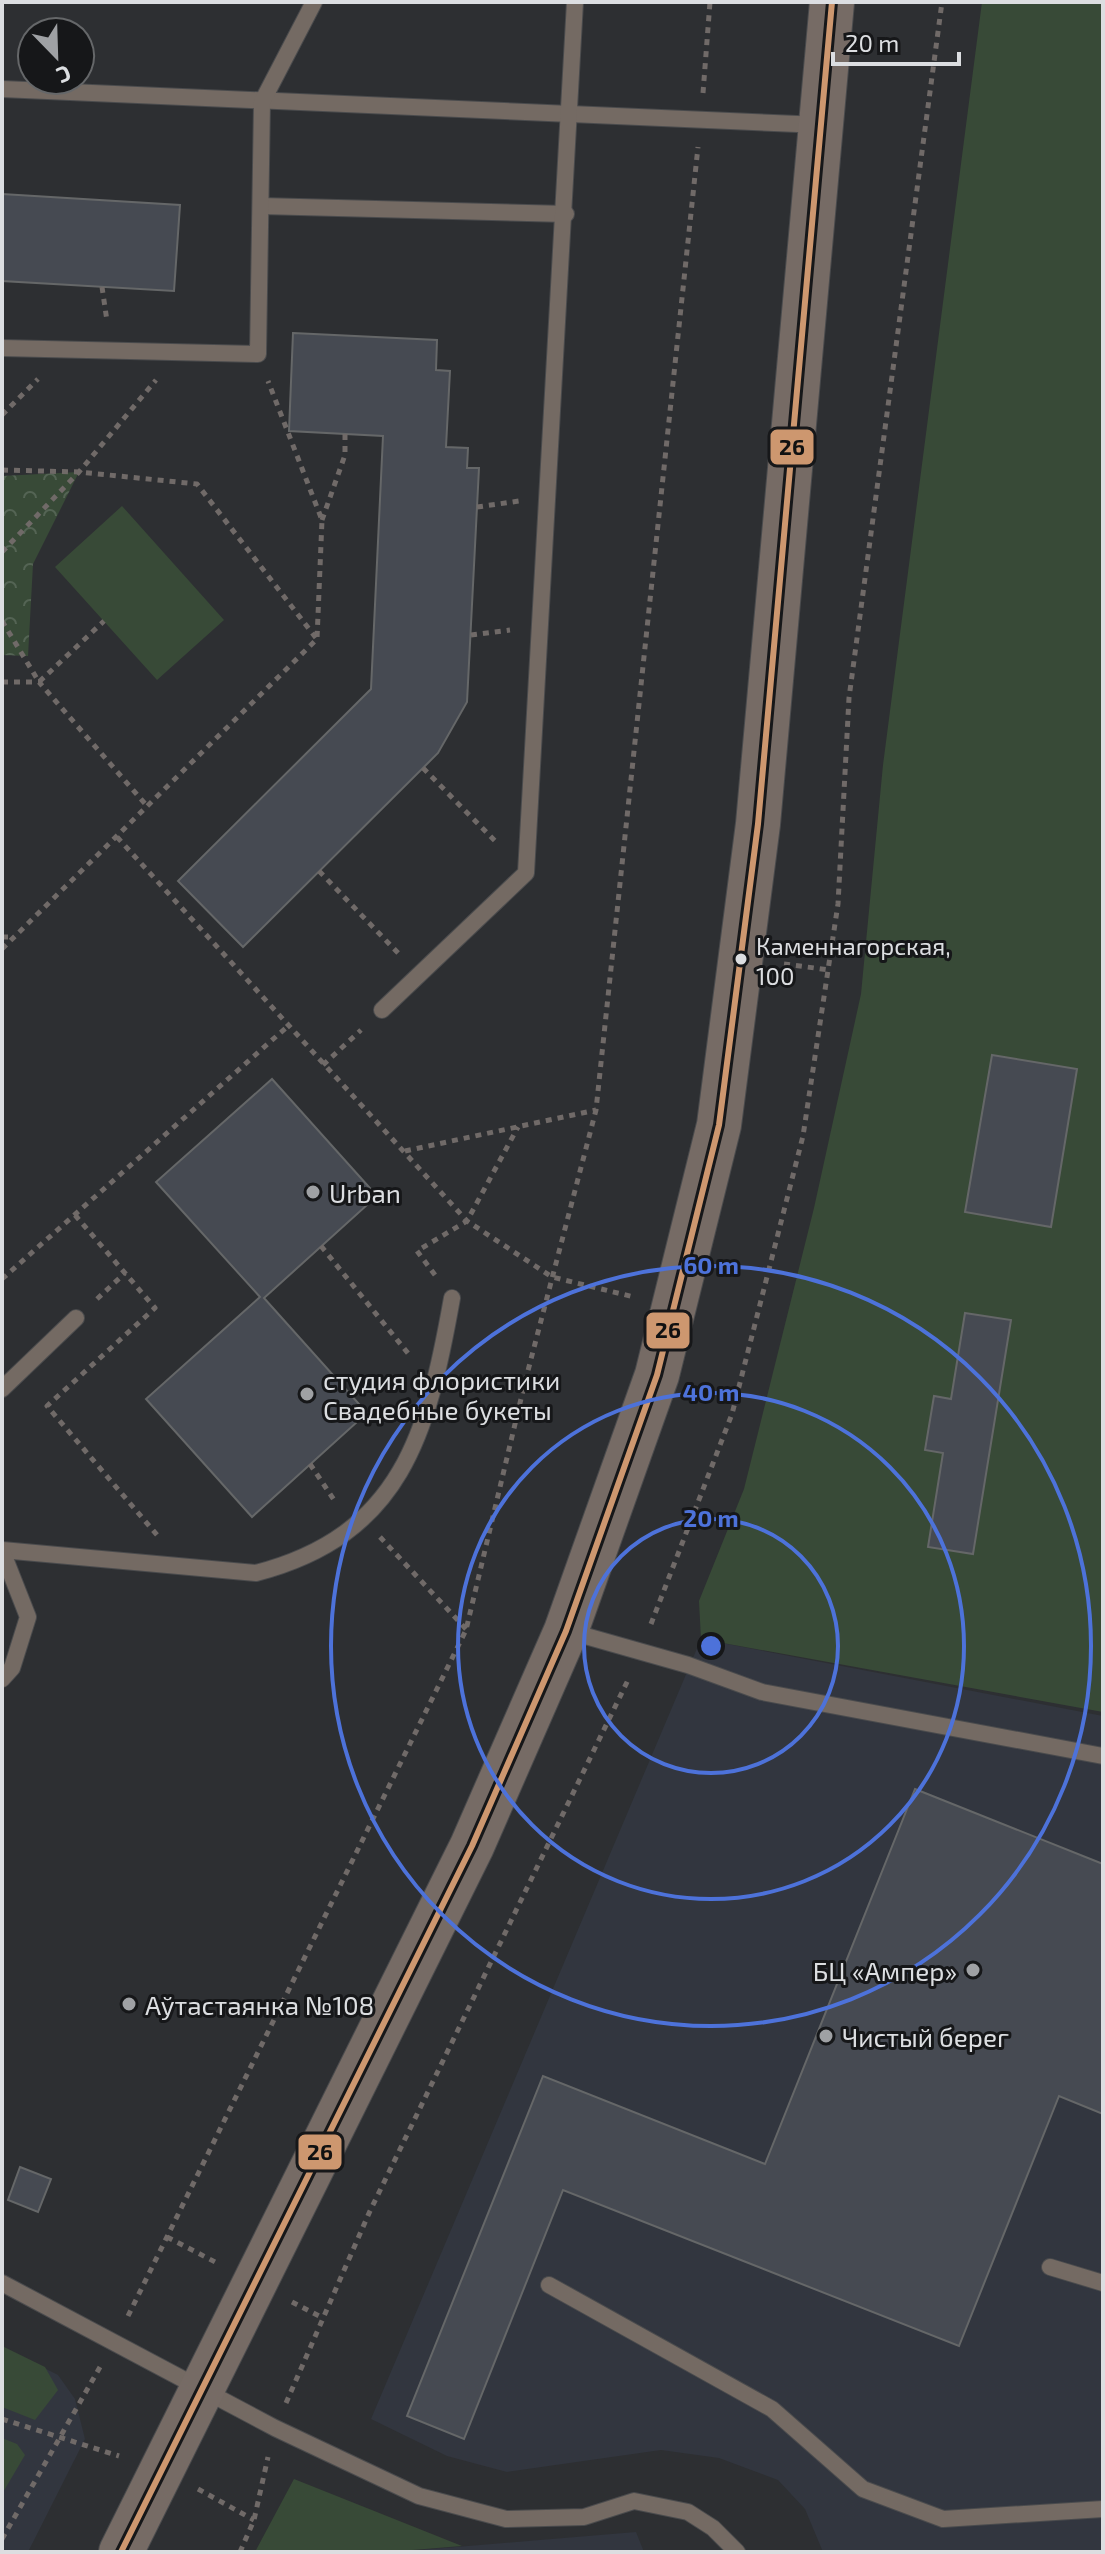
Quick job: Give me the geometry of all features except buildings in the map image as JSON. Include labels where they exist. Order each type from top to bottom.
[{"type":"main road","points":[[121,2552],[472,1846],[566,1631],[657,1375],[719,1125],[743,958],[758,824],[832,2]]},
{"type":"lane","points":[[2,348],[258,354],[262,102],[314,2]]},
{"type":"lane","points":[[382,1010],[526,873],[566,214],[575,2]]},
{"type":"lane","points":[[2,89],[822,125]]},
{"type":"lane","points":[[261,206],[566,214]]},
{"type":"lane","points":[[2,1679],[12,1668],[28,1617],[2,1551],[256,1573],[294,1563],[340,1540],[359,1524],[405,1466],[442,1353],[452,1298]]},
{"type":"lane","points":[[2,1389],[76,1318]]},
{"type":"lane","points":[[566,1631],[762,1692],[1103,1756]]},
{"type":"lane","points":[[1050,2267],[1103,2283]]},
{"type":"lane","points":[[2,2283],[113,2345],[275,2428],[419,2496],[506,2519],[584,2517],[634,2501],[688,2512],[713,2528],[737,2552]]},
{"type":"lane","points":[[549,2285],[772,2409],[863,2489],[943,2519],[1103,2509]]},
{"type":"path","points":[[2,2539],[113,2345],[466,1630],[596,1110],[701,121],[710,2]]},
{"type":"path","points":[[240,2552],[254,2520],[275,2428],[370,2211],[640,1652],[732,1414],[803,1136],[838,904],[849,698],[942,2]]},
{"type":"path","points":[[2,415],[66,351]]},
{"type":"path","points":[[2,552],[79,472],[177,354]]},
{"type":"path","points":[[258,354],[322,520]]},
{"type":"path","points":[[2,949],[317,639],[322,520],[345,455],[345,434]]},
{"type":"path","points":[[2,470],[79,472],[197,484],[317,639]]},
{"type":"path","points":[[477,507],[547,498]]},
{"type":"path","points":[[2,621],[39,682],[147,806]]},
{"type":"path","points":[[2,682],[39,682],[104,621]]},
{"type":"path","points":[[471,635],[539,627]]},
{"type":"path","points":[[423,768],[526,873]]},
{"type":"path","points":[[117,837],[467,1221],[552,1277],[674,1306]]},
{"type":"path","points":[[319,871],[419,975]]},
{"type":"path","points":[[2,937],[14,937]]},
{"type":"path","points":[[323,1065],[382,1010]]},
{"type":"path","points":[[2,1279],[288,1026]]},
{"type":"path","points":[[405,1151],[596,1110]]},
{"type":"path","points":[[452,1298],[417,1251],[467,1221],[518,1127]]},
{"type":"path","points":[[75,1215],[155,1308],[47,1406],[184,1566]]},
{"type":"path","points":[[321,1246],[432,1383]]},
{"type":"path","points":[[76,1318],[125,1273]]},
{"type":"path","points":[[310,1464],[359,1524],[466,1630]]},
{"type":"shaded area","points":[[701,1639],[1103,1716],[1103,2552],[823,2552],[805,2509],[778,2480],[719,2458],[661,2450],[507,2472],[447,2456],[371,2419]]},
{"type":"shaded area","points":[[2,2347],[58,2375],[75,2399],[85,2439],[28,2552],[2,2552]]},
{"type":"shaded area","points":[[636,2532],[644,2552],[396,2552]]},
{"type":"green space","points":[[982,2],[1103,2],[1103,1712],[701,1639],[699,1601],[744,1489],[814,1208],[861,994],[883,765]]},
{"type":"green space","points":[[79,472],[33,564],[28,656],[2,655],[2,476]]},
{"type":"green space","points":[[122,506],[224,620],[157,680],[55,567]]},
{"type":"green space","points":[[2,2346],[45,2367],[58,2390],[35,2420],[2,2407]]},
{"type":"green space","points":[[2,2438],[17,2444],[25,2455],[2,2494]]},
{"type":"green space","points":[[294,2479],[462,2546],[388,2552],[255,2552]]},
{"type":"transit line","name":"26","points":[[121,2552],[472,1846],[566,1631],[657,1375],[719,1125],[758,824],[832,2]]},
{"type":"place","name":"Каменнагорская, 100","points":[[741,959]]},
{"type":"place","name":"Urban","points":[[313,1192]]},
{"type":"place","name":"студия флористики Свадебные букеты","points":[[307,1394]]},
{"type":"place","name":"БЦ «Ампер»","points":[[973,1970]]},
{"type":"place","name":"Аўтастаянка №108","points":[[129,2004]]},
{"type":"place","name":"Чистый берег","points":[[826,2036]]}]
